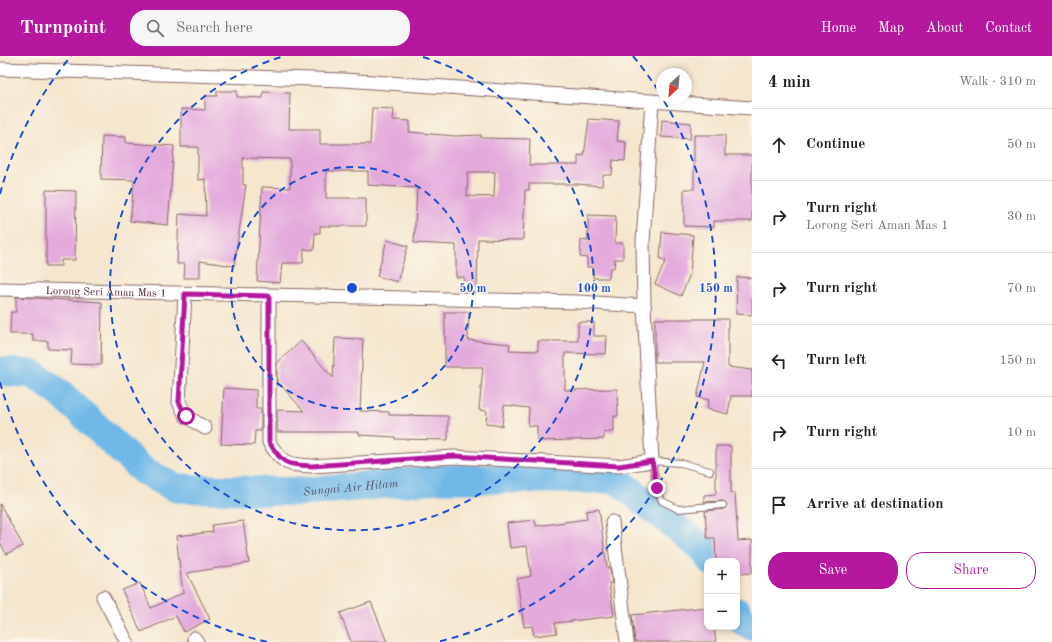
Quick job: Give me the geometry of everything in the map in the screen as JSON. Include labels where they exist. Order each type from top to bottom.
[{"type":"street","points":[[0,69],[344,80],[752,108]]},
{"type":"street","points":[[269,296],[269,442],[278,457],[293,465],[312,466],[454,456],[619,466],[652,461],[644,306],[644,242],[652,100]]},
{"type":"street","name":"Lorong Seri Aman Mas 1","points":[[0,289],[577,302],[644,306]]},
{"type":"street","points":[[185,294],[179,402],[186,416],[205,428]]},
{"type":"street","points":[[612,522],[627,642]]},
{"type":"street","points":[[103,597],[127,642]]},
{"type":"lane","points":[[710,471],[681,463],[652,461],[657,488],[662,501],[678,508],[723,505]]},
{"type":"building","points":[[217,91],[237,91],[237,97],[263,98],[263,92],[290,93],[289,129],[320,129],[320,144],[370,144],[372,108],[394,109],[393,120],[410,121],[409,132],[455,136],[481,135],[481,138],[530,139],[529,165],[578,165],[578,155],[584,156],[589,119],[619,121],[617,141],[626,142],[625,161],[613,160],[612,175],[603,175],[602,186],[577,184],[529,184],[529,190],[525,190],[523,240],[478,239],[477,286],[464,286],[464,277],[456,277],[456,245],[414,243],[417,188],[368,185],[368,171],[326,171],[326,198],[366,198],[366,226],[320,226],[320,233],[315,233],[314,250],[304,249],[303,263],[282,263],[280,283],[257,281],[262,187],[290,188],[290,159],[243,158],[243,185],[246,185],[234,266],[200,261],[200,278],[184,278],[185,264],[177,264],[179,214],[206,216],[205,179],[198,180],[198,147],[181,147],[181,109],[205,110],[205,96],[217,96]],"holes":[[[468,172],[495,172],[494,197],[467,196]]]},
{"type":"building","points":[[662,120],[691,123],[690,139],[661,137]]},
{"type":"building","points":[[694,135],[725,135],[725,155],[752,155],[752,221],[714,221],[714,227],[684,226],[684,189],[694,189]]},
{"type":"building","points":[[102,136],[126,137],[126,143],[174,146],[168,225],[130,221],[134,182],[133,180],[101,179]]},
{"type":"building","points":[[46,190],[76,191],[75,260],[61,260],[61,266],[46,266]]},
{"type":"building","points":[[588,215],[616,216],[615,243],[623,243],[623,259],[615,259],[614,268],[610,268],[609,278],[593,278],[593,267],[587,267],[587,258],[580,257],[581,240],[588,241]]},
{"type":"building","points":[[662,232],[693,235],[690,274],[681,296],[655,284],[666,260],[660,259]]},
{"type":"building","points":[[387,240],[408,246],[397,282],[377,276]]},
{"type":"building","points":[[737,277],[752,278],[752,315],[736,314]]},
{"type":"building","points":[[16,297],[102,302],[101,365],[71,364],[72,350],[48,349],[48,341],[33,341],[33,334],[10,334],[11,312],[16,312]]},
{"type":"building","points":[[445,312],[469,312],[468,340],[510,344],[509,350],[538,351],[538,341],[578,341],[578,322],[594,322],[594,336],[607,336],[606,354],[565,353],[565,390],[617,389],[618,416],[614,416],[614,432],[604,432],[604,439],[537,441],[537,426],[528,426],[529,408],[504,405],[502,426],[486,424],[487,411],[479,410],[483,367],[445,367]]},
{"type":"building","points":[[655,319],[728,319],[728,367],[752,370],[752,396],[731,396],[728,414],[707,409],[709,400],[697,397],[705,362],[655,362]]},
{"type":"building","points":[[335,338],[363,339],[360,411],[389,412],[389,415],[448,416],[448,440],[395,439],[395,437],[359,435],[359,432],[277,432],[277,410],[304,411],[277,381],[277,363],[301,341],[333,378]]},
{"type":"building","points":[[224,388],[256,390],[256,409],[261,409],[261,431],[255,431],[254,445],[221,444]]},
{"type":"building","points":[[716,446],[731,446],[731,493],[735,493],[738,541],[752,540],[752,573],[740,574],[740,558],[716,558],[715,538],[707,538],[705,511],[724,509],[727,505],[723,501],[704,502],[704,495],[716,494]]},
{"type":"building","points":[[0,504],[23,546],[6,554],[0,542]]},
{"type":"building","points":[[599,509],[607,568],[610,568],[612,583],[609,583],[614,616],[555,623],[557,633],[534,636],[532,626],[524,627],[517,579],[531,576],[527,546],[510,548],[507,523],[535,520],[536,526],[587,519],[586,511]]},
{"type":"building","points":[[243,521],[249,563],[187,573],[210,619],[184,632],[176,616],[141,632],[122,590],[140,583],[151,608],[183,593],[176,536],[213,532],[212,525]]},
{"type":"building","points":[[371,602],[387,642],[351,642],[340,613]]},
{"type":"building","points":[[704,607],[704,630],[714,630],[716,642],[635,642],[632,615]]},
{"type":"waterway","name":"Sungai Air Hitam","points":[[0,371],[33,374],[61,394],[142,470],[176,488],[300,492],[439,479],[616,479],[706,551],[710,558]]},
{"type":"waterway","name":"Sungai Air Hitam","points":[[740,616],[744,622],[752,626]]},
{"type":"route","points":[[186,416],[179,402],[185,294],[269,296],[269,442],[278,457],[293,465],[312,466],[454,456],[619,466],[652,461],[657,488]]}]
